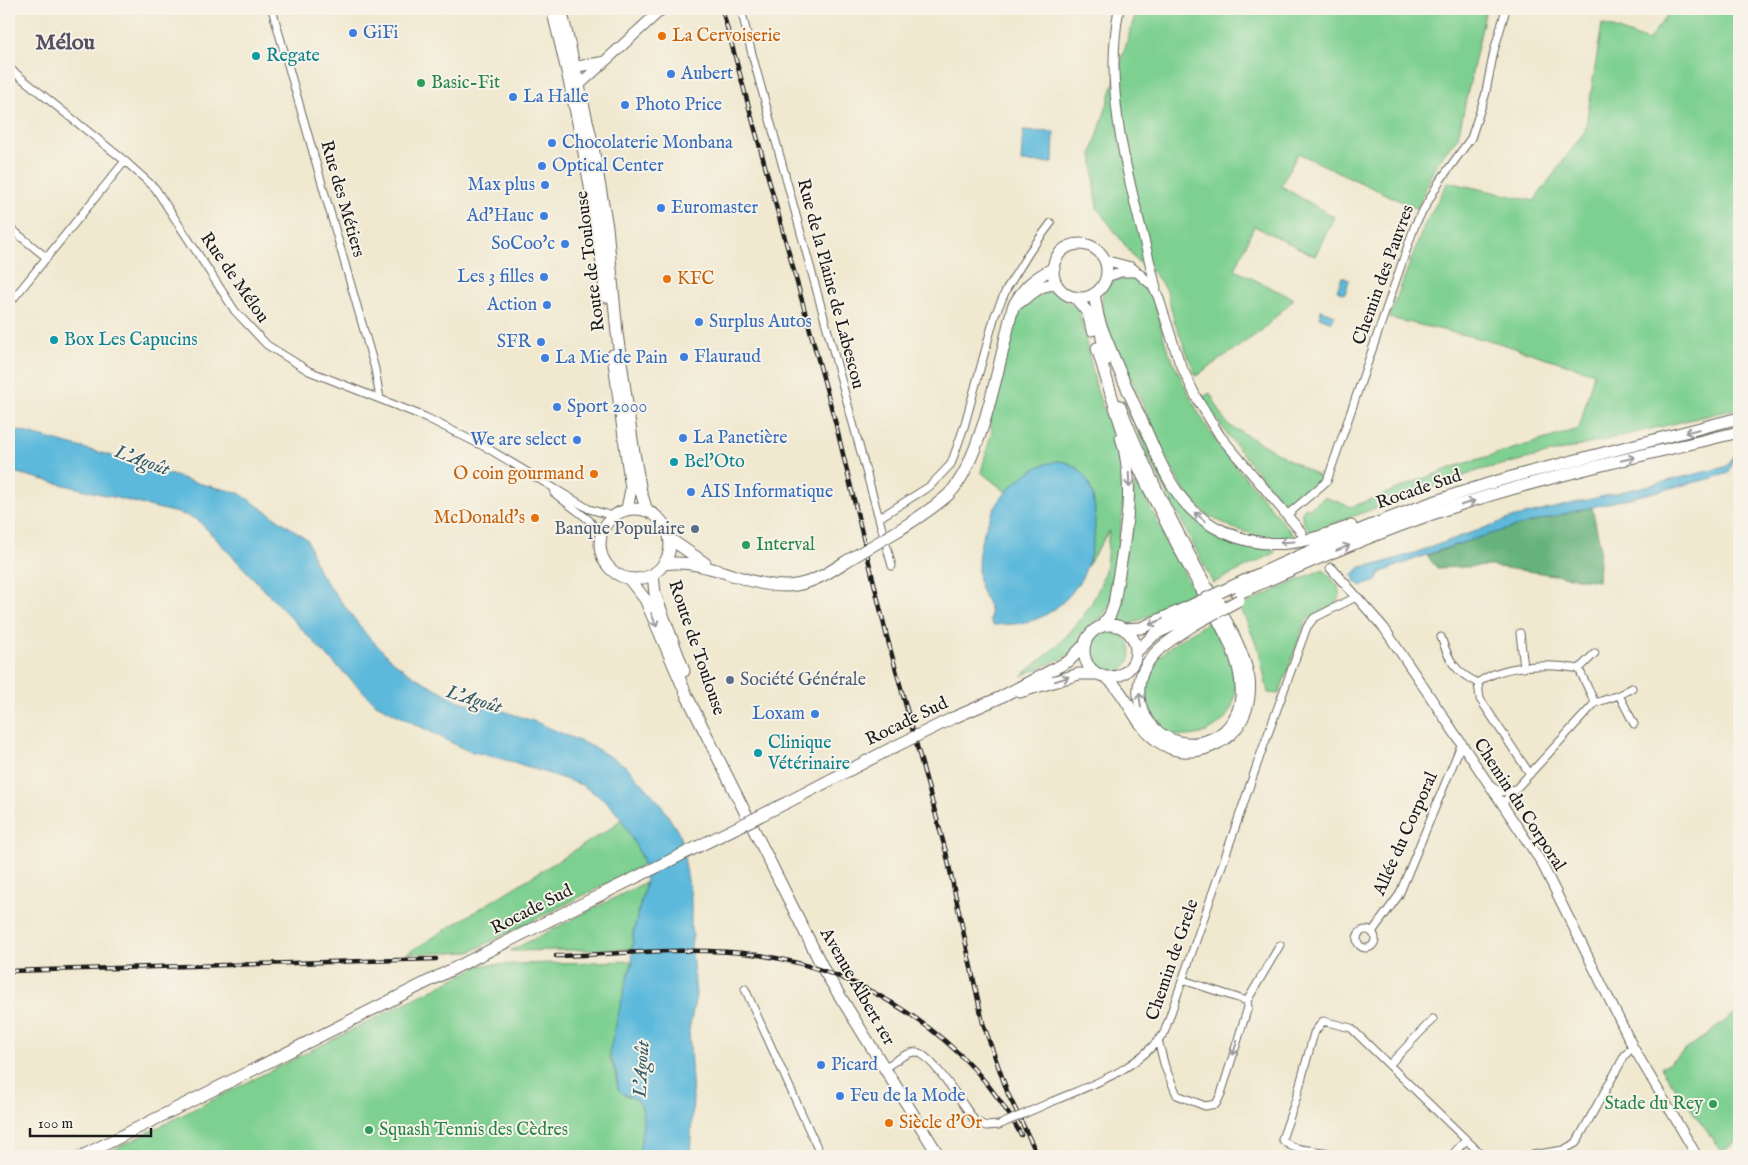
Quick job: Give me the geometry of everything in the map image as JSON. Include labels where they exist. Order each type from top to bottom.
[{"type":"main road","points":[[552,9],[582,136],[594,203],[630,489],[627,509]]},
{"type":"main road","name":"Route de Toulouse","points":[[560,9],[579,85],[607,227],[617,333],[633,447],[640,492],[647,511]]},
{"type":"main road","points":[[579,85],[662,9]]},
{"type":"main road","points":[[575,67],[606,60]]},
{"type":"main road","points":[[1076,245],[1093,248],[1104,260],[1106,277],[1102,286],[1094,294],[1085,297],[1075,297],[1062,291],[1056,283],[1054,268],[1057,258],[1063,251],[1076,245]]},
{"type":"main road","points":[[664,564],[680,562],[711,567],[765,583],[796,585],[821,577],[925,513],[950,493],[976,448],[1013,307],[1021,290],[1038,276],[1054,268]]},
{"type":"main road","points":[[1013,307],[1041,287],[1056,283]]},
{"type":"main road","points":[[1075,297],[1088,313],[1108,400],[1126,455],[1130,481],[1128,513],[1114,604],[1110,615],[1101,627],[1088,637],[1085,644],[1087,664],[1119,690],[1144,730],[1165,746],[1177,750],[1192,751],[1209,748],[1234,732],[1247,708],[1249,694],[1246,669],[1229,628],[1180,538],[1129,430],[1116,395],[1103,349],[1094,294]]},
{"type":"main road","points":[[1096,312],[1110,353],[1166,475],[1183,500],[1204,521],[1226,533],[1243,539],[1265,543],[1289,543],[1337,531],[1403,508],[1418,507]]},
{"type":"main road","points":[[1097,348],[1128,443],[1164,518],[1227,638],[1239,671],[1241,699],[1237,714],[1231,724],[1213,738],[1189,744],[1176,742],[1154,729],[1146,720],[1138,695],[1140,682],[1150,659],[1192,616]]},
{"type":"main road","name":"Rocade Sud","points":[[1136,652],[1155,634],[1363,529],[1418,507],[1526,473],[1739,418]]},
{"type":"main road","name":"Rocade Sud","points":[[1236,593],[1355,543],[1469,502],[1580,470],[1739,432]]},
{"type":"main road","points":[[627,509],[647,511],[664,523],[670,539],[668,557],[664,564],[653,574],[638,580],[629,579],[613,572],[604,561],[599,544],[600,535],[613,516],[627,509]]},
{"type":"main road","points":[[670,539],[711,567]]},
{"type":"main road","name":"Route de Toulouse","points":[[653,574],[655,594],[706,732]]},
{"type":"main road","name":"Route de Toulouse","points":[[629,579],[645,599],[687,696],[753,831]]},
{"type":"main road","name":"Rocade Sud","points":[[1124,630],[1192,616]]},
{"type":"main road","points":[[1101,627],[1116,626],[1124,630],[1130,635],[1136,652],[1130,668],[1123,674],[1101,675]]},
{"type":"main road","name":"Rocade Sud","points":[[82,1156],[888,750],[999,698],[1069,661],[1085,644]]},
{"type":"main road","name":"Rocade Sud","points":[[999,698],[1079,674],[1101,675]]},
{"type":"main road","name":"Avenue Albert 1er","points":[[753,831],[824,972],[939,1156]]},
{"type":"street","name":"Rue des Métiers","points":[[272,9],[375,370],[380,399]]},
{"type":"street","name":"Rue de la Plaine de Labescou","points":[[742,9],[752,54],[892,566]]},
{"type":"street","points":[[1119,9],[1114,70],[1119,129],[1158,296],[1173,346],[1196,397],[1220,436],[1302,533]]},
{"type":"street","name":"Chemin des Pauvres","points":[[1287,515],[1327,481],[1415,225],[1439,182],[1471,138],[1485,96],[1494,51],[1506,9]]},
{"type":"street","name":"Rue de Mélou","points":[[9,68],[146,179],[164,199],[235,311],[256,336],[267,345],[309,371],[434,421],[487,448],[593,512],[613,516]]},
{"type":"street","points":[[9,304],[126,161]]},
{"type":"street","points":[[879,518],[930,486],[951,464],[964,427],[995,315],[1030,250],[1051,223]]},
{"type":"street","points":[[9,227],[47,258]]},
{"type":"street","points":[[1104,260],[1122,263],[1137,272],[1152,286],[1158,296]]},
{"type":"street","points":[[1106,277],[1121,272],[1137,272]]},
{"type":"street","name":"Rue de Mélou","points":[[530,474],[589,520],[600,535]]},
{"type":"street","name":"Chemin du Corporal","points":[[1331,568],[1384,628],[1540,862],[1633,1047],[1697,1156]]},
{"type":"street","name":"Chemin de Grele","points":[[884,1068],[905,1055],[918,1052],[923,1054],[932,1063],[975,1121],[986,1126],[999,1125],[1133,1065],[1151,1050],[1170,1022],[1264,744],[1307,627],[1314,618],[1356,596]]},
{"type":"street","points":[[1520,633],[1524,668]]},
{"type":"street","points":[[1440,637],[1447,654],[1460,675],[1478,683]]},
{"type":"street","points":[[1580,669],[1595,653]]},
{"type":"street","points":[[1478,683],[1489,674],[1524,668],[1553,665],[1580,669]]},
{"type":"street","points":[[1580,669],[1595,703]]},
{"type":"street","points":[[1478,683],[1480,699],[1530,774]]},
{"type":"street","points":[[1502,804],[1595,703],[1619,695],[1632,688]]},
{"type":"street","points":[[1619,695],[1634,724]]},
{"type":"street","name":"Allée du Corporal","points":[[1372,932],[1399,895],[1462,744]]},
{"type":"street","points":[[1490,786],[1502,792],[1517,788]]},
{"type":"street","points":[[1158,1040],[1165,1067],[1177,1095],[1183,1099],[1211,1106],[1216,1104],[1222,1094],[1248,1007],[1248,1001],[1280,946]]},
{"type":"street","points":[[1183,980],[1248,1001]]},
{"type":"street","points":[[745,989],[821,1156]]},
{"type":"street","points":[[1389,1065],[1433,1019]]},
{"type":"street","points":[[1338,1156],[1296,1148],[1287,1145],[1282,1139],[1296,1099],[1314,1033],[1323,1021],[1351,1028],[1483,1156]]},
{"type":"street","points":[[1526,1156],[1563,1150],[1576,1143],[1625,1055],[1633,1047]]},
{"type":"street","points":[[1450,1156],[1466,1140]]},
{"type":"green space","points":[[1137,9],[1486,9],[1458,137],[1435,166],[1417,209],[1298,153],[1281,186],[1334,217],[1315,256],[1254,226],[1235,270],[1294,299],[1261,331],[1196,376],[1174,320],[1167,292],[1155,274],[1137,261],[1097,208],[1092,153]]},
{"type":"green space","points":[[1672,9],[1723,9],[1739,20],[1739,408],[1480,470],[1310,532],[1302,517],[1303,511],[1305,507],[1310,508],[1325,497],[1351,507],[1453,467],[1579,429],[1594,373],[1496,342],[1389,318],[1424,226],[1448,182],[1534,201],[1585,131],[1602,24],[1648,41]]},
{"type":"green space","points":[[1129,277],[1139,282],[1153,297],[1168,350],[1191,399],[1211,434],[1295,537],[1272,540],[1252,538],[1252,534],[1233,528],[1206,514],[1187,495],[1172,470],[1113,339],[1110,339],[1104,319],[1102,300],[1108,285],[1116,280]]},
{"type":"green space","points":[[1049,292],[1055,292],[1079,310],[1097,391],[1118,448],[1125,478],[1124,502],[1110,605],[1098,622],[1085,630],[1070,655],[1021,676],[1048,654],[1083,617],[1099,587],[1107,561],[1109,531],[1086,568],[1095,526],[1081,471],[1061,462],[1051,463],[1031,471],[1006,492],[981,472],[992,431],[988,419],[1012,329],[1017,317],[1031,300]]},
{"type":"green space","points":[[1120,385],[1194,518],[1274,549],[1275,553],[1213,583],[1143,446]]},
{"type":"green space","points":[[1210,393],[1227,424],[1323,479],[1292,504],[1282,500],[1240,451],[1221,425],[1203,397]]},
{"type":"green space","points":[[1134,484],[1138,484],[1194,592],[1130,624],[1117,621],[1115,617],[1133,507]]},
{"type":"green space","points":[[1592,507],[1600,545],[1598,581],[1490,566],[1437,568],[1427,556],[1489,533]]},
{"type":"green space","points":[[1323,569],[1338,586],[1340,598],[1335,604],[1306,620],[1279,694],[1268,693],[1259,651],[1240,606]]},
{"type":"green space","points":[[1210,621],[1232,668],[1235,684],[1233,704],[1223,720],[1209,730],[1193,736],[1176,735],[1161,728],[1150,716],[1145,697],[1147,676],[1153,665],[1165,652],[1179,640]]},
{"type":"green space","points":[[1110,631],[1125,637],[1131,652],[1125,667],[1110,673],[1095,667],[1089,652],[1095,637]]},
{"type":"green space","points":[[622,818],[634,840],[644,865],[470,952],[406,954],[611,828]]},
{"type":"green space","points":[[646,882],[633,933],[632,949],[510,951]]},
{"type":"green space","points":[[632,961],[609,1058],[620,1091],[637,1100],[643,1111],[644,1126],[639,1156],[101,1156],[481,965]]},
{"type":"green space","name":"Stade du Rey","points":[[1739,1011],[1739,1140],[1722,1152],[1661,1068]]},
{"type":"water","points":[[1023,131],[1054,132],[1053,163],[1021,162]]},
{"type":"water","points":[[1342,277],[1349,280],[1344,294],[1337,291]]},
{"type":"water","points":[[1321,310],[1335,315],[1332,322],[1319,317]]},
{"type":"water","name":"L'Agoût","points":[[9,428],[105,454],[197,483],[239,493],[307,539],[318,571],[365,633],[395,663],[415,677],[457,700],[478,707],[491,707],[536,722],[595,748],[626,766],[660,803],[680,835],[691,897],[691,930],[693,935],[691,944],[696,995],[689,1030],[693,1098],[690,1156],[639,1156],[643,1122],[642,1107],[637,1100],[618,1089],[616,1072],[609,1053],[632,964],[633,933],[646,882],[642,858],[621,818],[606,801],[582,785],[514,762],[466,750],[376,704],[330,659],[198,520],[185,515],[9,471]]},
{"type":"water","points":[[1735,455],[1729,473],[1544,519],[1461,543],[1380,573],[1376,581],[1362,586],[1355,582],[1353,575],[1360,567],[1379,564],[1417,552],[1512,518],[1721,468],[1727,466]]},
{"type":"water","points":[[1058,461],[1074,466],[1086,478],[1092,494],[1095,513],[1094,533],[1091,553],[1085,570],[1072,593],[1050,612],[1026,622],[993,625],[990,620],[989,606],[979,581],[978,562],[981,542],[987,523],[996,506],[1008,490],[1023,477],[1039,467]]},
{"type":"railway","points":[[722,9],[835,421],[887,637],[946,852],[983,1023],[1008,1094],[1038,1156]]},
{"type":"railway","points":[[556,956],[658,951],[734,952],[799,963],[838,976],[875,994],[911,1015],[944,1040],[974,1069],[999,1100],[1021,1135]]},
{"type":"railway","points":[[9,971],[436,959]]},
{"type":"place","name":"GiFi","points":[[353,33]]},
{"type":"place","name":"La Cervoiserie","points":[[662,36]]},
{"type":"place","name":"Regate","points":[[256,56]]},
{"type":"place","name":"Aubert","points":[[671,74]]},
{"type":"place","name":"Basic-Fit","points":[[421,83]]},
{"type":"place","name":"La Halle","points":[[513,97]]},
{"type":"place","name":"Photo Price","points":[[625,105]]},
{"type":"place","name":"Chocolaterie Monbana","points":[[552,143]]},
{"type":"place","name":"Optical Center","points":[[542,166]]},
{"type":"place","name":"Max plus","points":[[545,185]]},
{"type":"place","name":"Euromaster","points":[[661,208]]},
{"type":"place","name":"Ad’Hauc","points":[[544,216]]},
{"type":"place","name":"SoCoo'c","points":[[565,244]]},
{"type":"place","name":"Les 3 filles","points":[[544,277]]},
{"type":"place","name":"KFC","points":[[667,279]]},
{"type":"place","name":"Action","points":[[547,305]]},
{"type":"place","name":"Surplus Autos","points":[[699,322]]},
{"type":"place","name":"Box Les Capucins","points":[[54,340]]},
{"type":"place","name":"SFR","points":[[541,342]]},
{"type":"place","name":"Flauraud","points":[[684,357]]},
{"type":"place","name":"La Mie de Pain","points":[[545,358]]},
{"type":"place","name":"Sport 2000","points":[[557,407]]},
{"type":"place","name":"La Panetière","points":[[683,438]]},
{"type":"place","name":"We are select","points":[[577,440]]},
{"type":"place","name":"Bel'Oto","points":[[674,462]]},
{"type":"place","name":"O coin gourmand","points":[[594,474]]},
{"type":"place","name":"AIS Informatique","points":[[691,492]]},
{"type":"place","name":"McDonald's","points":[[535,518]]},
{"type":"place","name":"Banque Populaire","points":[[695,529]]},
{"type":"place","name":"Interval","points":[[746,545]]},
{"type":"place","name":"Société Générale","points":[[730,680]]},
{"type":"place","name":"Loxam","points":[[815,714]]},
{"type":"place","name":"Clinique Vétérinaire","points":[[758,753]]},
{"type":"place","name":"Picard","points":[[821,1065]]},
{"type":"place","name":"Feu de la Mode","points":[[840,1096]]},
{"type":"place","name":"Stade du Rey","points":[[1713,1104]]},
{"type":"place","name":"Siècle d'Or","points":[[889,1123]]},
{"type":"place","name":"Squash Tennis des Cèdres","points":[[369,1130]]},
{"type":"district","name":"Mélou","points":[[65,43]]}]
